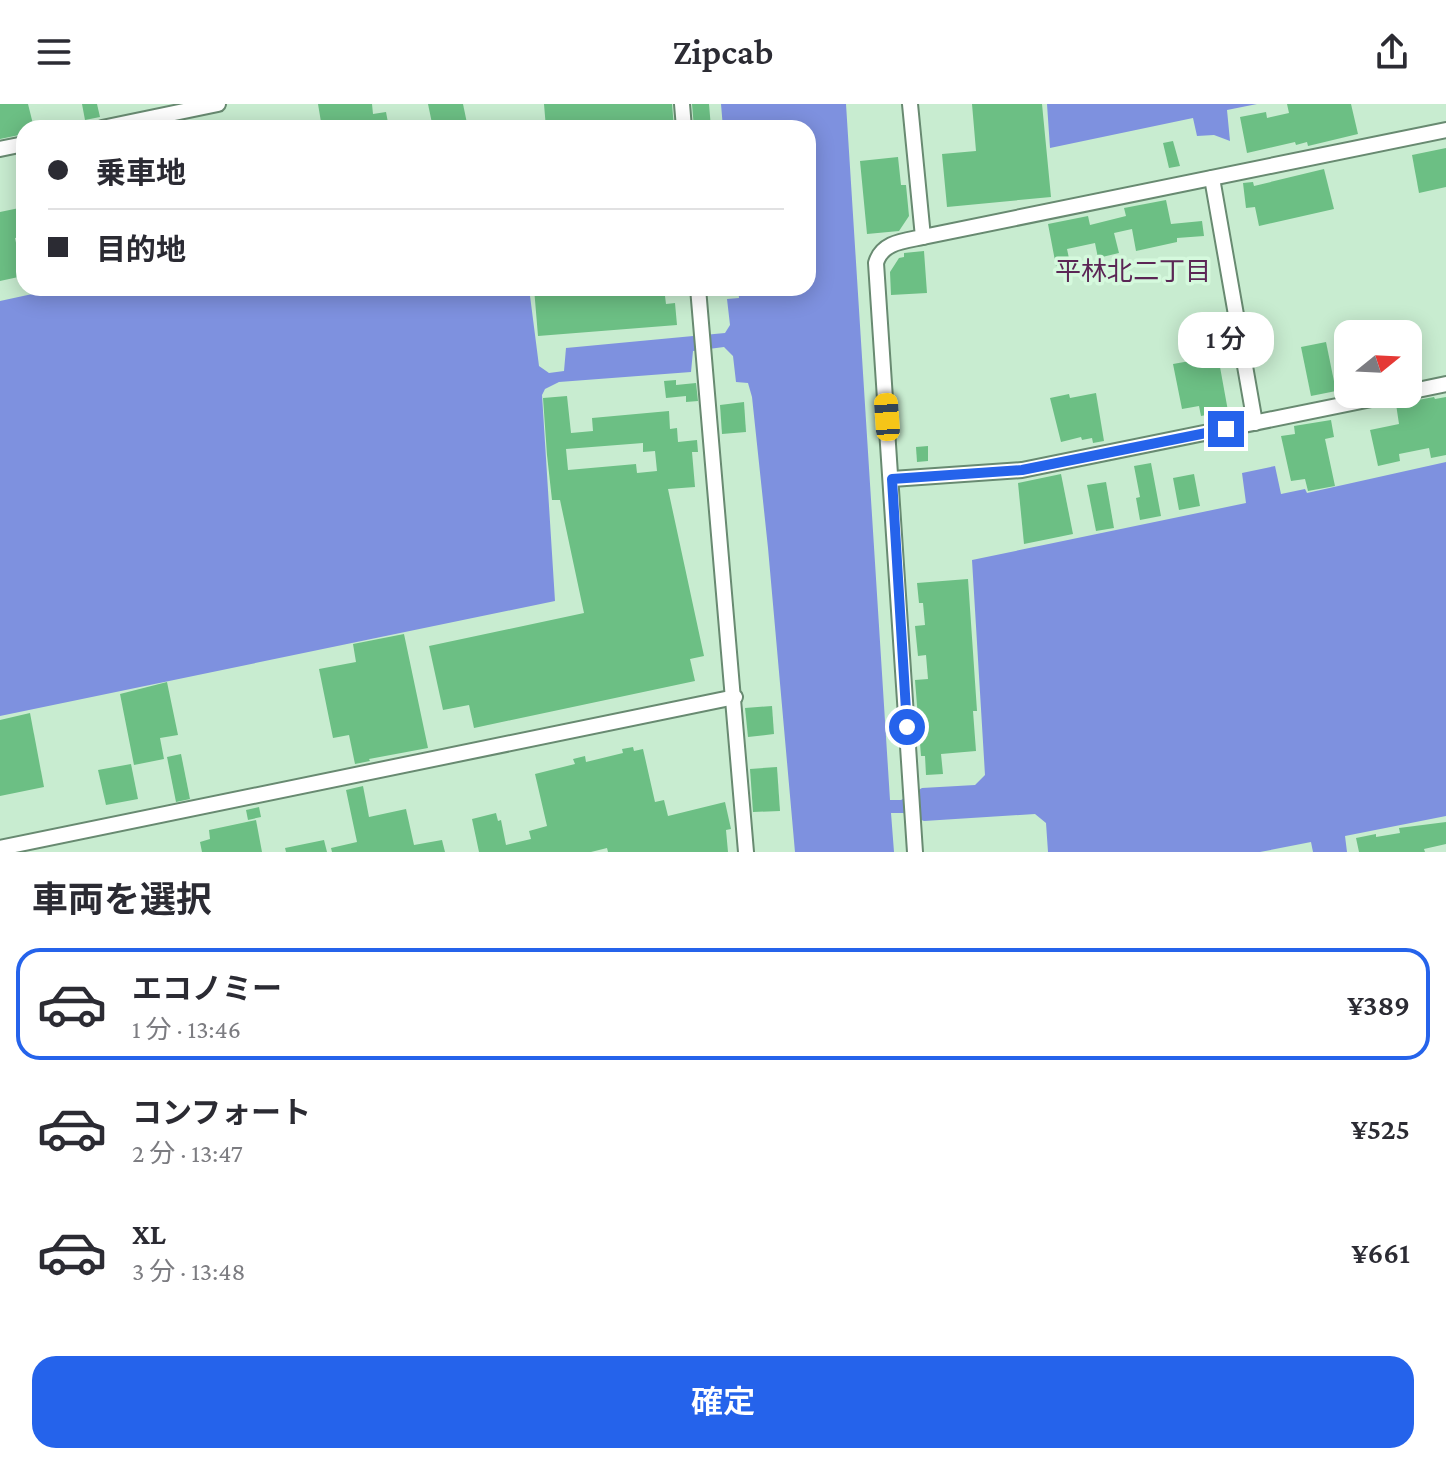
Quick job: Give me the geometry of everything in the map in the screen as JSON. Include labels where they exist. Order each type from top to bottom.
[{"type":"street","points":[[141,120],[218,104]]},
{"type":"street","points":[[910,104],[923,237]]},
{"type":"street","points":[[915,852],[876,263],[878,256],[888,246],[923,237],[1446,130]]},
{"type":"street","points":[[1212,178],[1255,423]]},
{"type":"street","points":[[699,296],[746,852]]},
{"type":"street","points":[[1422,389],[1446,384]]},
{"type":"street","points":[[892,479],[1022,470],[1334,407]]},
{"type":"street","points":[[0,848],[735,697]]},
{"type":"water","points":[[721,104],[846,104],[890,800],[901,800],[922,788],[975,785],[985,775],[972,560],[1246,503],[1242,473],[1275,466],[1281,494],[1305,489],[1307,493],[1446,462],[1446,816],[1345,836],[1347,852],[1313,852],[1311,842],[1260,852],[1048,852],[1046,823],[1035,814],[924,821],[903,813],[891,813],[894,852],[795,852],[752,397],[748,383],[736,382],[733,356],[724,347],[693,351],[691,372],[559,382],[545,389],[542,395],[555,601],[0,716],[0,301],[23,296],[530,296],[539,366],[549,373],[564,371],[566,348],[725,333],[730,325],[727,299],[739,296],[816,296],[816,120],[722,120]]},
{"type":"water","points":[[1047,104],[1257,104],[1227,110],[1230,141],[1214,135],[1197,136],[1193,118],[1050,148]]},
{"type":"building","points":[[0,104],[28,104],[32,120],[16,120],[16,136],[0,139]]},
{"type":"building","points":[[82,104],[97,104],[100,117],[85,120]]},
{"type":"building","points":[[318,104],[372,104],[373,114],[386,112],[388,120],[321,120]]},
{"type":"building","points":[[428,104],[463,104],[466,120],[431,120]]},
{"type":"building","points":[[544,104],[672,104],[673,120],[545,120]]},
{"type":"building","points":[[692,104],[709,104],[710,120],[693,120]]},
{"type":"building","points":[[972,104],[1042,104],[1051,197],[947,207],[942,154],[976,151]]},
{"type":"building","points":[[1287,104],[1351,104],[1358,134],[1308,146],[1307,142],[1296,145],[1295,142],[1247,153],[1240,117],[1266,112],[1267,118],[1289,113]]},
{"type":"building","points":[[1173,141],[1180,166],[1169,168],[1163,143]]},
{"type":"building","points":[[1446,148],[1446,187],[1419,193],[1412,155]]},
{"type":"building","points":[[898,157],[901,185],[906,185],[909,216],[899,231],[867,234],[860,161]]},
{"type":"building","points":[[1324,169],[1334,209],[1259,226],[1255,207],[1246,208],[1243,183],[1253,182],[1254,186]]},
{"type":"building","points":[[1166,200],[1171,224],[1202,221],[1204,236],[1177,238],[1177,242],[1136,251],[1132,229],[1114,233],[1119,253],[1098,258],[1095,243],[1067,249],[1070,263],[1056,266],[1048,224],[1088,216],[1090,225],[1126,216],[1124,208]]},
{"type":"building","points":[[16,209],[16,278],[0,281],[0,212]]},
{"type":"building","points":[[924,251],[927,293],[891,295],[890,272],[899,258],[904,257],[904,253]]},
{"type":"building","points":[[535,296],[665,296],[666,304],[675,303],[677,325],[538,336]]},
{"type":"building","points":[[1326,342],[1334,391],[1311,396],[1301,347]]},
{"type":"building","points":[[1218,356],[1228,411],[1201,416],[1199,406],[1182,409],[1173,364]]},
{"type":"building","points":[[676,380],[676,385],[696,383],[698,401],[686,402],[686,396],[666,398],[664,381]]},
{"type":"building","points":[[1096,393],[1104,441],[1093,443],[1092,438],[1082,440],[1081,437],[1061,442],[1050,398]]},
{"type":"building","points":[[567,396],[571,433],[593,431],[592,418],[669,411],[670,429],[677,428],[678,442],[697,440],[698,452],[692,452],[695,487],[668,489],[704,656],[690,659],[695,681],[474,728],[469,705],[443,710],[429,646],[584,613],[560,500],[552,500],[543,398]],"holes":[[[643,443],[643,452],[655,451],[657,471],[637,473],[636,464],[568,470],[566,449]]]},
{"type":"building","points":[[1446,397],[1446,455],[1431,458],[1429,448],[1399,454],[1400,461],[1378,466],[1370,430],[1399,424],[1397,408],[1422,408],[1422,399]]},
{"type":"building","points":[[744,402],[746,432],[722,434],[720,405]]},
{"type":"building","points":[[1331,420],[1334,437],[1325,439],[1335,486],[1308,491],[1305,479],[1291,481],[1281,436],[1295,434],[1294,426]]},
{"type":"building","points":[[928,446],[928,461],[917,462],[916,447]]},
{"type":"building","points":[[1151,463],[1161,516],[1140,520],[1136,498],[1140,497],[1134,466]]},
{"type":"building","points":[[1061,474],[1073,534],[1024,544],[1018,483]]},
{"type":"building","points":[[1194,474],[1200,506],[1179,510],[1173,478]]},
{"type":"building","points":[[1106,482],[1114,528],[1096,531],[1087,485]]},
{"type":"building","points":[[968,579],[977,711],[973,711],[976,751],[941,754],[943,774],[926,775],[925,756],[921,756],[915,680],[928,679],[926,655],[918,656],[915,626],[925,625],[917,583]]},
{"type":"building","points":[[404,634],[428,748],[355,764],[349,735],[333,738],[319,669],[356,662],[353,644]]},
{"type":"building","points":[[167,682],[178,735],[160,738],[164,759],[134,765],[120,694]]},
{"type":"building","points":[[772,706],[774,734],[748,737],[745,708]]},
{"type":"building","points":[[30,713],[44,787],[0,796],[0,720]]},
{"type":"building","points":[[633,747],[634,751],[643,749],[655,802],[664,800],[668,816],[725,802],[731,829],[726,830],[728,852],[608,852],[607,848],[591,852],[479,852],[472,819],[496,813],[498,821],[501,820],[506,845],[531,839],[529,831],[547,826],[535,774],[575,764],[573,759],[585,756],[586,762],[623,753],[622,749]]},
{"type":"building","points":[[181,754],[190,799],[176,802],[167,757]]},
{"type":"building","points":[[131,764],[138,799],[106,805],[98,770]]},
{"type":"building","points":[[777,767],[780,811],[753,812],[750,769]]},
{"type":"building","points":[[363,786],[369,817],[406,809],[414,845],[442,840],[445,852],[332,852],[331,848],[357,842],[346,790]]},
{"type":"building","points":[[259,807],[261,817],[248,820],[246,810]]},
{"type":"building","points":[[256,820],[262,852],[202,852],[200,842],[210,839],[209,830]]},
{"type":"building","points":[[1446,822],[1446,844],[1424,849],[1425,852],[1359,852],[1356,838],[1400,833],[1399,828]]},
{"type":"building","points":[[324,840],[327,852],[286,852],[285,848]]},
{"type":"district","name":"平林北二丁目","points":[[1133,271]]},
{"type":"route","points":[[907,727],[892,479],[1022,470],[1226,429]]}]
